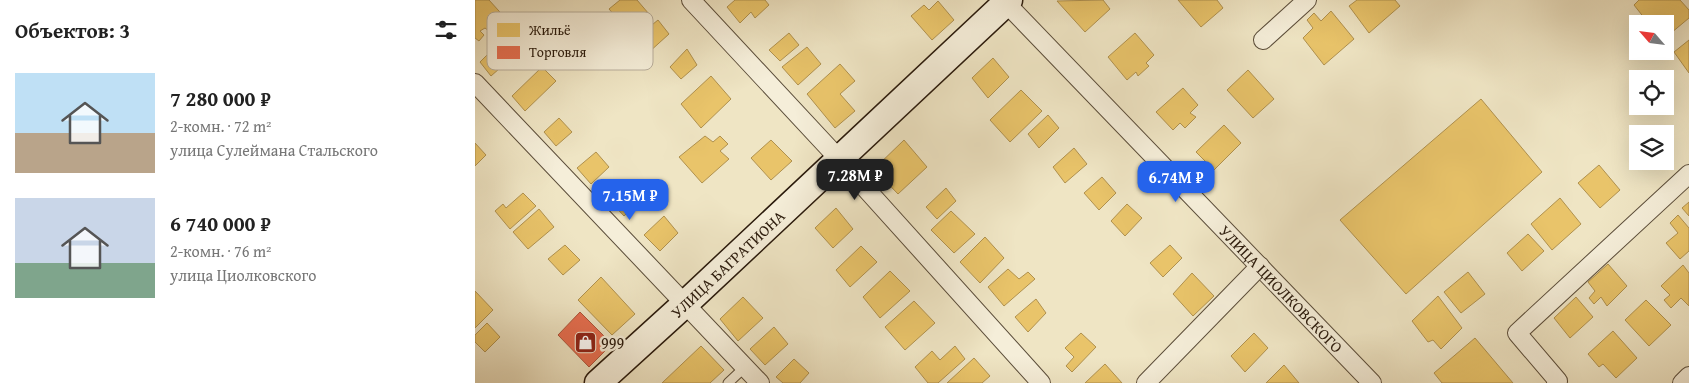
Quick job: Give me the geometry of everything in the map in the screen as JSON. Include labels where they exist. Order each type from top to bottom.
[{"type":"street","points":[[691,0],[839,159],[1041,383]]},
{"type":"street","points":[[1263,40],[1307,0]]},
{"type":"street","name":"УЛИЦА БАГРАТИОНА","points":[[597,383],[687,304],[1006,1]]},
{"type":"street","name":"УЛИЦА ЦИОЛКОВСКОГО","points":[[1006,1],[1372,383]]},
{"type":"street","points":[[475,83],[760,383]]},
{"type":"street","points":[[1558,382],[1517,333],[1689,174]]},
{"type":"street","points":[[1146,383],[1260,266]]},
{"type":"street","points":[[1682,383],[1689,376]]},
{"type":"lane","points":[[728,383],[745,367]]},
{"type":"building: Жильё","points":[[475,0],[489,0],[500,12],[487,12],[487,30],[485,28],[480,31],[484,35],[479,41],[475,38]]},
{"type":"building: Жильё","points":[[620,0],[637,0],[647,12],[612,12],[609,9]]},
{"type":"building: Жильё","points":[[735,0],[765,0],[769,5],[755,18],[751,12],[740,23],[727,7]]},
{"type":"building: Жильё","points":[[1103,0],[1110,9],[1085,32],[1057,1]]},
{"type":"building: Жильё","points":[[1178,0],[1217,0],[1223,8],[1201,27]]},
{"type":"building: Жильё","points":[[1357,0],[1395,0],[1400,6],[1369,33],[1349,6]]},
{"type":"building: Жильё","points":[[1639,0],[1680,0],[1689,10],[1689,18],[1674,30],[1674,15],[1642,15],[1634,5]]},
{"type":"building: Жильё","points":[[938,1],[954,20],[932,40],[911,16],[924,5],[929,10]]},
{"type":"building: Жильё","points":[[1331,11],[1354,39],[1324,65],[1303,38],[1313,28],[1307,20],[1314,13],[1321,21]]},
{"type":"building: Жильё","points":[[658,20],[669,34],[653,48],[653,24]]},
{"type":"building: Жильё","points":[[789,33],[799,45],[780,61],[769,50]]},
{"type":"building: Жильё","points":[[1135,33],[1154,55],[1146,63],[1149,66],[1138,76],[1136,72],[1127,80],[1108,57]]},
{"type":"building: Жильё","points":[[1689,40],[1689,73],[1674,52]]},
{"type":"building: Жильё","points":[[807,47],[821,64],[798,85],[782,67]]},
{"type":"building: Жильё","points":[[687,49],[697,65],[681,79],[670,67]]},
{"type":"building: Жильё","points":[[487,55],[487,70],[498,70],[491,76],[480,62]]},
{"type":"building: Жильё","points":[[993,58],[1009,77],[988,98],[972,78]]},
{"type":"building: Жильё","points":[[840,64],[855,81],[840,94],[855,111],[835,128],[807,94]]},
{"type":"building: Жильё","points":[[539,70],[545,70],[556,81],[525,111],[512,96]]},
{"type":"building: Жильё","points":[[1248,70],[1274,99],[1253,118],[1227,90]]},
{"type":"building: Жильё","points":[[711,76],[731,99],[701,128],[681,104]]},
{"type":"building: Жильё","points":[[1183,88],[1198,105],[1190,113],[1196,117],[1185,128],[1180,123],[1173,130],[1156,112]]},
{"type":"building: Жильё","points":[[1021,90],[1042,111],[1010,142],[990,120]]},
{"type":"building: Жильё","points":[[1481,99],[1542,172],[1406,294],[1340,220]]},
{"type":"building: Жильё","points":[[1048,115],[1059,128],[1039,148],[1028,134]]},
{"type":"building: Жильё","points":[[559,118],[572,132],[556,146],[544,132]]},
{"type":"building: Жильё","points":[[1224,125],[1241,143],[1214,170],[1196,152]]},
{"type":"building: Жильё","points":[[705,136],[713,142],[720,136],[728,144],[720,151],[729,159],[702,183],[679,157]]},
{"type":"building: Жильё","points":[[771,140],[792,161],[771,180],[751,158]]},
{"type":"building: Жильё","points":[[904,140],[927,167],[898,194],[874,169]]},
{"type":"building: Жильё","points":[[475,143],[486,155],[475,166]]},
{"type":"building: Жильё","points":[[1074,148],[1087,164],[1065,183],[1053,167]]},
{"type":"building: Жильё","points":[[596,152],[609,167],[591,184],[577,168]]},
{"type":"building: Жильё","points":[[1599,165],[1620,190],[1600,208],[1578,183]]},
{"type":"building: Жильё","points":[[1102,177],[1116,193],[1099,210],[1084,193]]},
{"type":"building: Жильё","points":[[627,188],[640,201],[624,216],[611,202]]},
{"type":"building: Жильё","points":[[946,188],[956,201],[937,219],[926,207]]},
{"type":"building: Жильё","points":[[523,193],[536,206],[510,229],[495,211],[503,204],[506,208]]},
{"type":"building: Жильё","points":[[1560,198],[1581,224],[1552,250],[1531,224]]},
{"type":"building: Жильё","points":[[1689,202],[1689,216],[1682,208]]},
{"type":"building: Жильё","points":[[1127,204],[1142,218],[1125,236],[1111,221]]},
{"type":"building: Жильё","points":[[836,208],[853,229],[833,248],[815,228]]},
{"type":"building: Жильё","points":[[539,209],[554,227],[528,249],[513,232]]},
{"type":"building: Жильё","points":[[951,211],[975,234],[954,253],[931,230]]},
{"type":"building: Жильё","points":[[1678,215],[1689,228],[1689,251],[1680,259],[1666,243],[1678,233],[1670,223]]},
{"type":"building: Жильё","points":[[664,216],[678,233],[660,251],[644,235]]},
{"type":"building: Жильё","points":[[1528,234],[1544,251],[1522,271],[1507,253]]},
{"type":"building: Жильё","points":[[985,237],[1004,258],[980,283],[960,262]]},
{"type":"building: Жильё","points":[[565,245],[580,260],[563,275],[548,259]]},
{"type":"building: Жильё","points":[[1170,245],[1182,258],[1163,277],[1150,263]]},
{"type":"building: Жильё","points":[[861,246],[877,262],[850,287],[836,270]]},
{"type":"building: Жильё","points":[[1608,264],[1627,286],[1607,306],[1601,297],[1594,304],[1589,298],[1595,291],[1588,282]]},
{"type":"building: Жильё","points":[[1683,265],[1689,273],[1689,306],[1681,298],[1671,308],[1664,300],[1670,295],[1661,286]]},
{"type":"building: Жильё","points":[[1008,269],[1019,279],[1028,272],[1035,279],[1004,306],[988,287]]},
{"type":"building: Жильё","points":[[890,271],[910,291],[880,318],[863,297]]},
{"type":"building: Жильё","points":[[1468,272],[1485,294],[1461,313],[1444,292]]},
{"type":"building: Жильё","points":[[1192,273],[1214,296],[1193,316],[1173,294]]},
{"type":"building: Жильё","points":[[601,277],[635,314],[612,335],[578,300]]},
{"type":"building: Жильё","points":[[475,291],[493,310],[475,328]]},
{"type":"building: Жильё","points":[[1438,296],[1462,328],[1441,349],[1433,340],[1428,342],[1412,321]]},
{"type":"building: Жильё","points":[[743,297],[763,318],[738,341],[720,319]]},
{"type":"building: Жильё","points":[[1576,297],[1593,317],[1570,338],[1554,318]]},
{"type":"building: Жильё","points":[[1036,299],[1046,313],[1028,332],[1015,317]]},
{"type":"building: Жильё","points":[[1646,300],[1671,325],[1649,346],[1625,320]]},
{"type":"building: Жильё","points":[[914,301],[935,323],[905,350],[885,327]]},
{"type":"building: Жильё","points":[[487,323],[500,337],[485,352],[475,342],[475,335]]},
{"type":"building: Жильё","points":[[774,327],[788,344],[765,365],[750,349]]},
{"type":"building: Жильё","points":[[1613,331],[1637,358],[1616,378],[1603,364],[1599,367],[1588,354]]},
{"type":"building: Жильё","points":[[1081,333],[1096,347],[1072,372],[1066,366],[1074,357],[1065,348]]},
{"type":"building: Жильё","points":[[1254,333],[1268,348],[1245,372],[1231,356]]},
{"type":"building: Жильё","points":[[1475,338],[1513,383],[1442,383],[1434,373]]},
{"type":"building: Жильё","points":[[701,346],[724,370],[710,383],[662,383]]},
{"type":"building: Жильё","points":[[955,346],[965,359],[938,383],[928,383],[915,367],[932,351],[940,360]]},
{"type":"building: Жильё","points":[[974,358],[990,376],[982,383],[947,383]]},
{"type":"building: Жильё","points":[[794,359],[809,373],[800,383],[783,383],[776,377]]},
{"type":"building: Жильё","points":[[1105,364],[1122,383],[1085,383]]},
{"type":"building: Жильё","points":[[1284,365],[1299,383],[1266,383]]},
{"type":"building: Торговля","points":[[580,312],[612,344],[589,367],[558,335]]},
{"type":"place","name":"999","points":[[585,343]]}]
